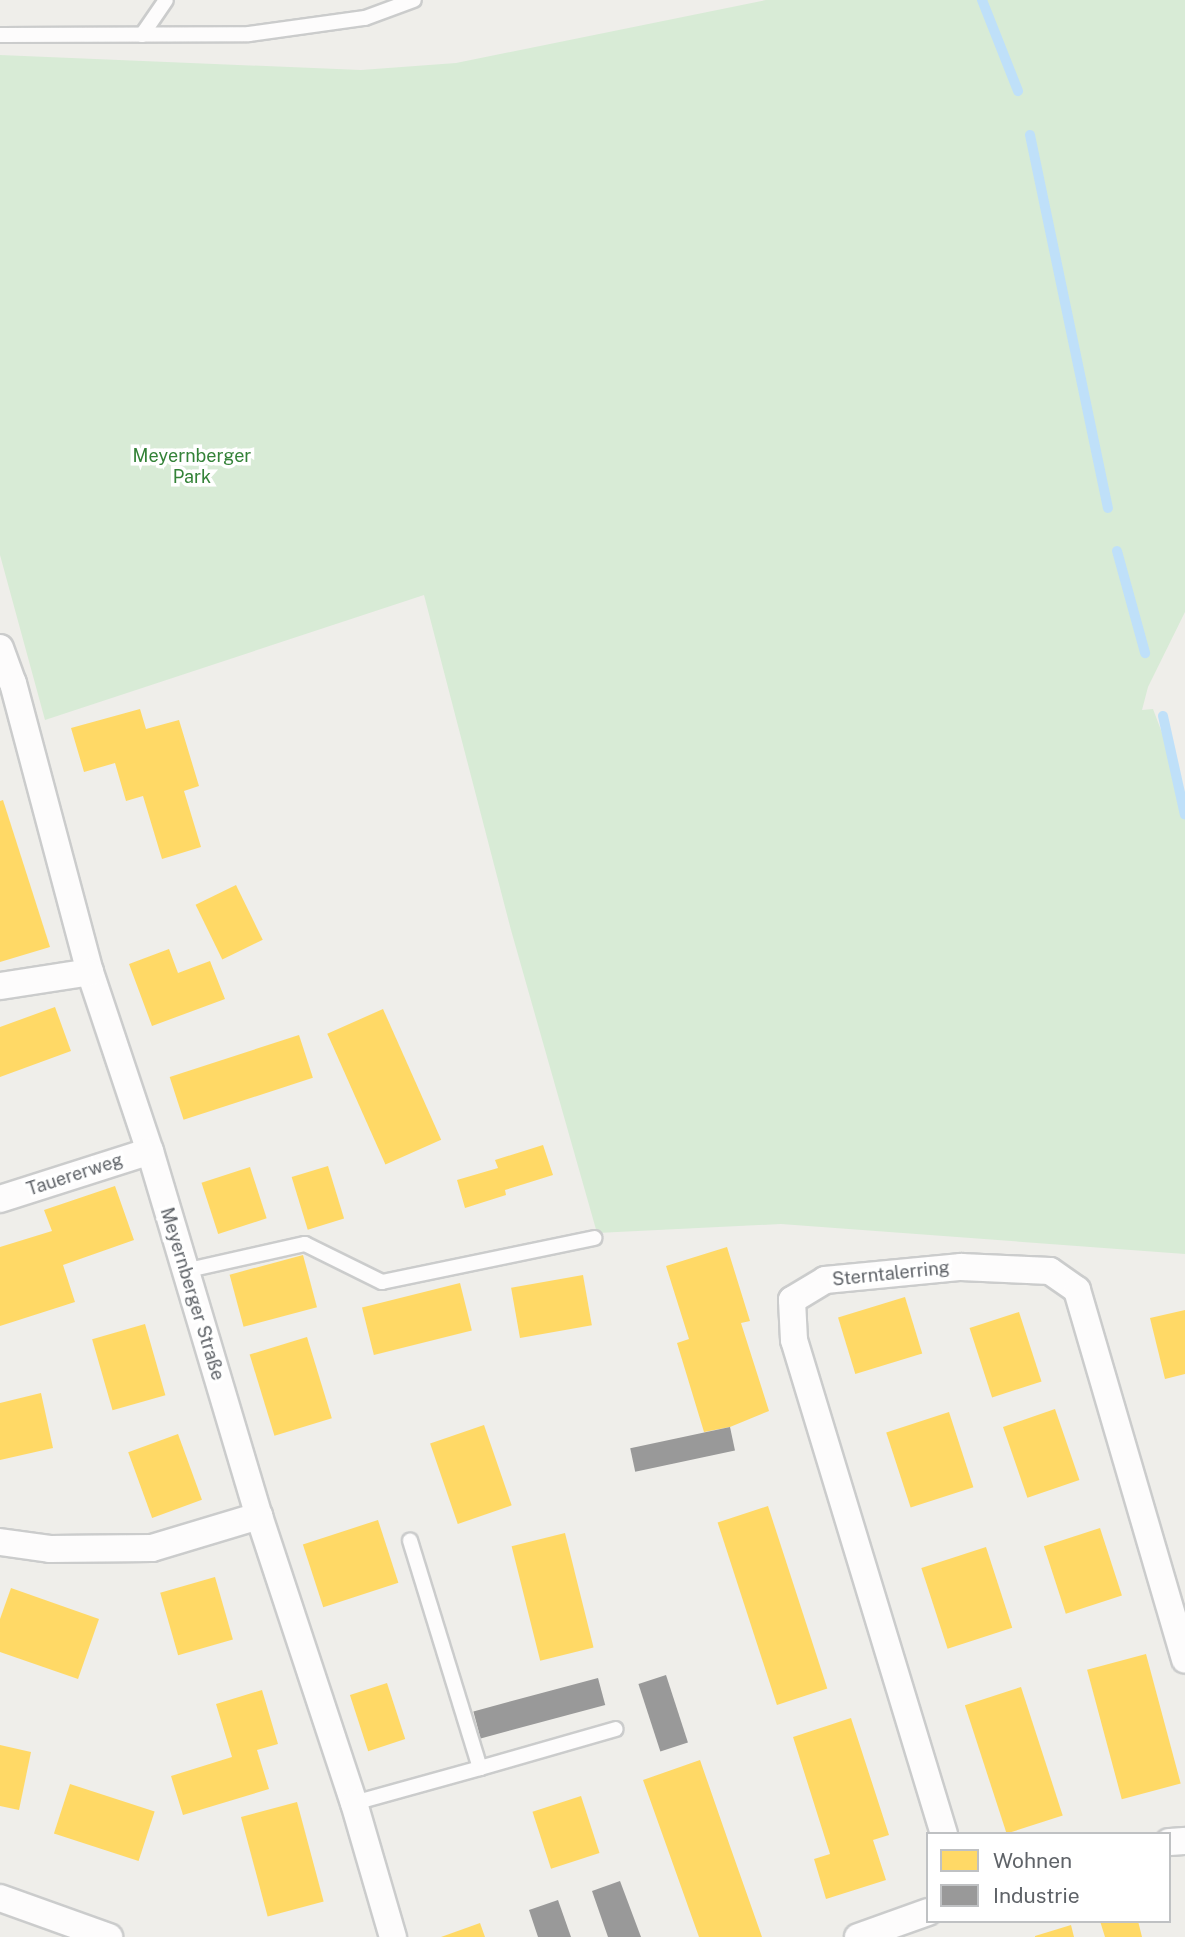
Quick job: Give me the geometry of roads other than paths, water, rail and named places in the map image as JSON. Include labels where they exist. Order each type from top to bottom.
[{"type":"street","name":"Meyernberger Straße","points":[[0,648],[13,683],[90,972],[150,1152],[259,1516],[354,1803],[393,1937]]},
{"type":"street","points":[[0,986],[90,972]]},
{"type":"street","name":"Tauererweg","points":[[0,1199],[150,1152]]},
{"type":"street","name":"Sterntalerring","points":[[943,1832],[794,1340],[792,1300],[825,1280],[961,1267],[1050,1271],[1077,1290],[1185,1660]]},
{"type":"street","points":[[0,1542],[50,1549],[152,1548],[259,1516]]},
{"type":"street","points":[[0,1898],[109,1937]]},
{"type":"street","points":[[858,1937],[926,1913]]},
{"type":"lane","points":[[142,34],[166,0]]},
{"type":"lane","points":[[0,36],[249,34],[365,18],[414,0]]},
{"type":"lane","points":[[184,1271],[305,1244],[382,1282],[594,1238]]},
{"type":"lane","points":[[410,1541],[480,1768]]},
{"type":"lane","points":[[354,1803],[617,1729]]},
{"type":"waterway","points":[[982,0],[1018,91]]},
{"type":"waterway","points":[[1030,135],[1108,508]]},
{"type":"waterway","points":[[1117,551],[1145,653]]},
{"type":"waterway","points":[[1163,716],[1185,815]]},
{"type":"park label","name":"Meyernberger Park","points":[[192,468]]}]
